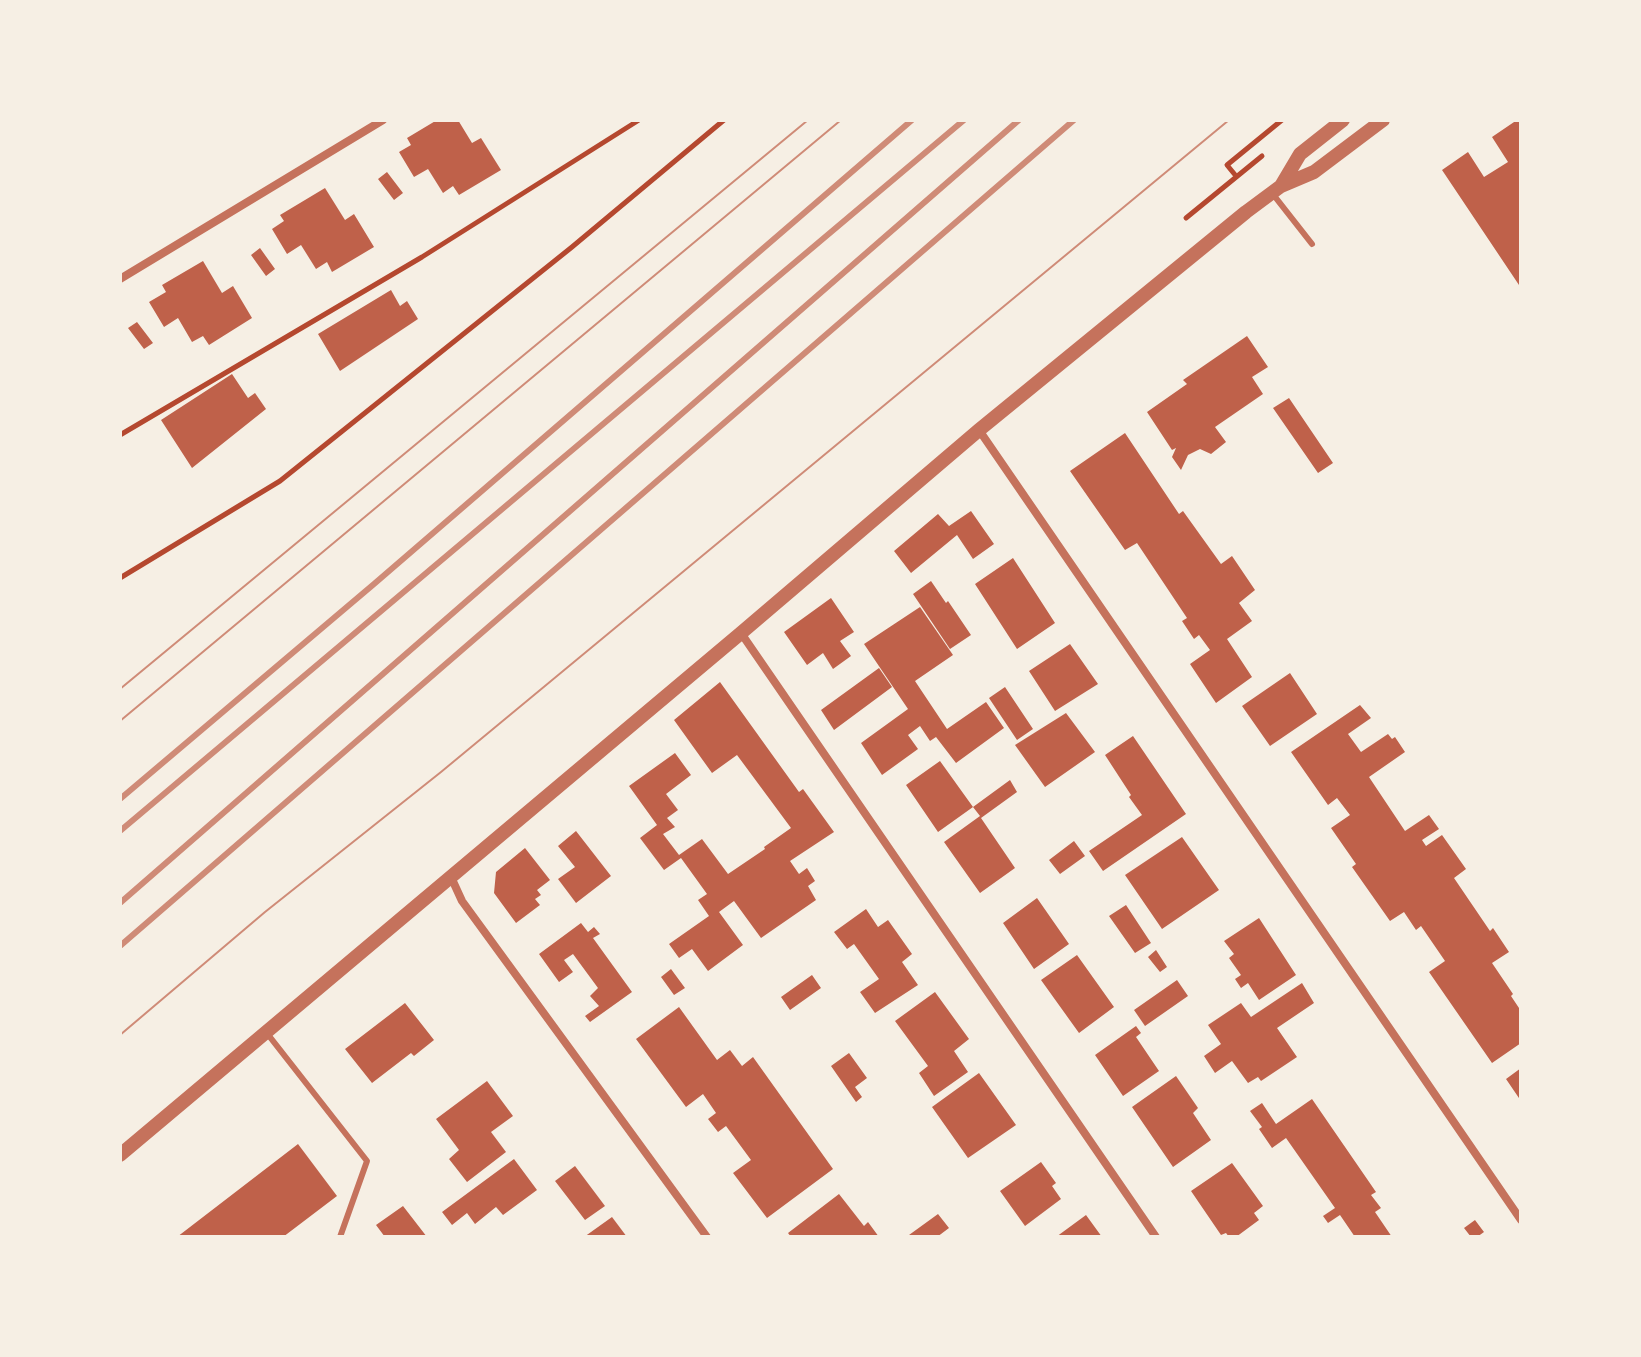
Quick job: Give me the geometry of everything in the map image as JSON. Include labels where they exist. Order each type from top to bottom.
[{"type":"street","points":[[120,279],[372,123],[383,120]]},
{"type":"street","points":[[1276,190],[1300,154],[1343,120]]},
{"type":"street","points":[[120,1155],[979,430],[1276,190],[1314,172],[1383,120]]},
{"type":"street","points":[[979,430],[1521,1220]]},
{"type":"street","points":[[741,633],[1156,1237]]},
{"type":"street","points":[[451,877],[462,901],[707,1237]]},
{"type":"lane","points":[[1276,190],[1312,244]]},
{"type":"lane","points":[[266,1032],[367,1161],[340,1237]]},
{"type":"path","points":[[120,435],[422,257],[639,120]]},
{"type":"path","points":[[120,578],[280,481],[560,257],[724,120]]},
{"type":"path","points":[[1236,176],[1227,165],[1282,120]]},
{"type":"path","points":[[1208,200],[1272,148]]},
{"type":"building","points":[[437,120],[458,120],[472,143],[481,138],[501,170],[459,195],[453,186],[443,193],[428,169],[414,177],[399,152],[411,145],[407,138]]},
{"type":"building","points":[[1521,120],[1521,288],[1442,170],[1468,152],[1484,177],[1508,162],[1492,137]]},
{"type":"building","points":[[387,172],[403,193],[394,200],[378,179]]},
{"type":"building","points":[[325,188],[345,220],[354,214],[374,247],[332,272],[327,262],[316,269],[301,245],[287,254],[272,229],[284,221],[280,215]]},
{"type":"building","points":[[260,248],[275,269],[266,276],[251,255]]},
{"type":"building","points":[[203,261],[222,293],[233,286],[252,318],[209,345],[203,336],[192,342],[178,318],[164,327],[149,302],[166,292],[162,285]]},
{"type":"building","points":[[391,290],[400,306],[407,301],[418,319],[340,371],[318,334]]},
{"type":"building","points":[[137,322],[153,343],[144,349],[128,328]]},
{"type":"building","points":[[1247,336],[1268,367],[1252,377],[1263,394],[1215,427],[1226,442],[1211,454],[1200,449],[1188,455],[1181,470],[1172,457],[1176,448],[1172,450],[1147,412],[1187,384],[1183,380]]},
{"type":"building","points":[[232,374],[248,398],[255,393],[266,409],[192,468],[161,420]]},
{"type":"building","points":[[1289,398],[1333,463],[1318,473],[1273,408]]},
{"type":"building","points":[[1125,433],[1179,514],[1183,511],[1221,564],[1232,556],[1255,590],[1239,603],[1252,621],[1227,639],[1252,677],[1216,703],[1190,664],[1210,650],[1199,635],[1194,639],[1182,621],[1187,618],[1137,543],[1125,550],[1070,471]]},
{"type":"building","points":[[971,511],[994,544],[973,559],[957,535],[911,573],[894,551],[938,514],[949,526]]},
{"type":"building","points":[[1013,558],[1055,623],[1017,649],[975,584]]},
{"type":"building","points":[[931,581],[971,635],[950,649],[913,594]]},
{"type":"building","points":[[831,598],[854,632],[840,641],[851,656],[833,669],[823,653],[807,665],[784,632]]},
{"type":"building","points":[[920,607],[953,655],[915,681],[947,729],[986,702],[1004,728],[956,763],[936,737],[930,741],[920,726],[908,735],[918,749],[882,775],[861,743],[908,709],[864,644]]},
{"type":"building","points":[[1070,644],[1098,684],[1055,711],[1029,671]]},
{"type":"building","points":[[879,668],[892,687],[834,730],[821,710]]},
{"type":"building","points":[[1290,673],[1317,714],[1270,746],[1242,706]]},
{"type":"building","points":[[720,682],[799,792],[803,789],[834,832],[790,861],[799,874],[807,868],[815,881],[808,886],[816,900],[761,938],[734,901],[719,912],[743,945],[708,971],[692,949],[679,958],[669,944],[709,916],[698,900],[707,894],[681,858],[664,870],[640,838],[657,825],[629,786],[675,753],[691,775],[666,794],[678,810],[667,818],[675,827],[663,834],[679,855],[702,839],[728,874],[791,828],[737,755],[712,773],[674,720]]},
{"type":"building","points":[[1005,687],[1033,729],[1017,740],[989,698]]},
{"type":"building","points":[[1360,705],[1371,718],[1348,734],[1361,752],[1388,734],[1392,739],[1395,737],[1405,752],[1369,777],[1405,831],[1429,815],[1439,829],[1422,840],[1426,846],[1442,835],[1466,869],[1454,878],[1490,931],[1493,928],[1509,952],[1492,963],[1521,1011],[1521,1043],[1492,1063],[1429,972],[1445,961],[1421,926],[1416,930],[1404,912],[1390,921],[1352,867],[1356,864],[1331,828],[1350,815],[1337,798],[1328,805],[1291,752]]},
{"type":"building","points":[[1066,713],[1095,752],[1045,787],[1015,745]]},
{"type":"building","points":[[1133,736],[1186,814],[1103,871],[1089,851],[1142,815],[1105,755]]},
{"type":"building","points":[[940,761],[973,807],[938,832],[906,785]]},
{"type":"building","points":[[1010,780],[1017,792],[981,818],[1015,868],[980,893],[944,842],[980,816],[973,807]]},
{"type":"building","points":[[576,831],[611,876],[576,903],[558,879],[575,867],[558,846]]},
{"type":"building","points":[[1182,837],[1219,890],[1162,929],[1125,875]]},
{"type":"building","points":[[1074,841],[1085,856],[1060,874],[1049,860]]},
{"type":"building","points":[[525,848],[550,880],[537,890],[541,895],[535,899],[540,905],[516,923],[494,893],[496,872]]},
{"type":"building","points":[[1037,898],[1069,944],[1034,969],[1003,923]]},
{"type":"building","points":[[1126,905],[1151,943],[1135,953],[1109,916]]},
{"type":"building","points":[[866,909],[878,927],[888,920],[912,954],[902,962],[918,985],[875,1013],[860,992],[879,979],[854,944],[847,949],[834,932]]},
{"type":"building","points":[[1259,918],[1296,975],[1259,1000],[1248,983],[1241,988],[1235,979],[1241,975],[1229,958],[1234,954],[1224,941]]},
{"type":"building","points":[[581,923],[588,932],[594,927],[600,934],[593,938],[632,992],[590,1022],[585,1016],[599,1006],[590,996],[598,988],[573,954],[564,960],[573,972],[559,982],[539,954]]},
{"type":"building","points":[[1156,950],[1167,967],[1160,972],[1148,957]]},
{"type":"building","points":[[1077,955],[1114,1007],[1079,1033],[1041,980]]},
{"type":"building","points":[[671,969],[685,988],[674,995],[661,977]]},
{"type":"building","points":[[812,975],[821,988],[790,1010],[781,997]]},
{"type":"building","points":[[1177,980],[1188,996],[1145,1026],[1134,1010]]},
{"type":"building","points":[[1302,983],[1314,1003],[1277,1028],[1297,1057],[1261,1081],[1258,1077],[1248,1083],[1232,1061],[1215,1073],[1204,1056],[1221,1044],[1208,1025],[1241,1003],[1251,1017]]},
{"type":"building","points":[[935,992],[969,1039],[954,1051],[968,1072],[934,1096],[919,1073],[928,1066],[895,1021]]},
{"type":"building","points":[[405,1003],[434,1040],[414,1056],[411,1053],[372,1083],[345,1049]]},
{"type":"building","points":[[679,1007],[717,1060],[730,1050],[742,1066],[753,1057],[833,1169],[767,1218],[733,1173],[751,1160],[726,1126],[718,1132],[708,1119],[716,1113],[703,1094],[686,1107],[636,1039]]},
{"type":"building","points":[[1136,1026],[1141,1033],[1136,1037],[1159,1071],[1123,1096],[1095,1055]]},
{"type":"building","points":[[849,1053],[867,1078],[855,1087],[862,1097],[856,1102],[831,1066]]},
{"type":"building","points":[[1521,1068],[1521,1101],[1506,1079]]},
{"type":"building","points":[[979,1073],[1016,1125],[968,1158],[932,1107]]},
{"type":"building","points":[[1176,1076],[1198,1108],[1193,1113],[1211,1140],[1173,1167],[1132,1107]]},
{"type":"building","points":[[487,1081],[513,1116],[491,1132],[506,1152],[467,1182],[449,1159],[459,1150],[436,1119]]},
{"type":"building","points":[[1312,1099],[1376,1192],[1371,1195],[1381,1208],[1375,1212],[1392,1237],[1355,1237],[1340,1215],[1328,1223],[1323,1216],[1335,1208],[1286,1138],[1272,1148],[1250,1111],[1262,1103],[1276,1124]]},
{"type":"building","points":[[298,1144],[337,1196],[283,1237],[177,1237]]},
{"type":"building","points":[[514,1159],[537,1190],[503,1215],[496,1207],[475,1224],[467,1213],[452,1225],[442,1212]]},
{"type":"building","points":[[1041,1162],[1056,1183],[1052,1186],[1061,1199],[1025,1226],[1000,1191]]},
{"type":"building","points":[[1232,1163],[1263,1206],[1254,1213],[1259,1220],[1236,1237],[1229,1237],[1226,1233],[1221,1235],[1191,1191]]},
{"type":"building","points":[[575,1166],[605,1206],[585,1220],[555,1181]]},
{"type":"building","points":[[839,1194],[864,1226],[868,1222],[879,1237],[791,1237],[788,1233]]},
{"type":"building","points":[[403,1206],[427,1237],[385,1237],[376,1225]]},
{"type":"building","points":[[938,1214],[949,1228],[937,1237],[909,1235]]},
{"type":"building","points":[[1086,1215],[1102,1237],[1056,1237]]},
{"type":"building","points":[[612,1217],[627,1237],[584,1237]]},
{"type":"building","points":[[1475,1220],[1484,1232],[1471,1237],[1464,1228]]},
{"type":"tram line","points":[[120,689],[808,120]]},
{"type":"tram line","points":[[120,721],[841,120]]},
{"type":"tram line","points":[[120,1035],[265,912],[441,772],[1229,120]]},
{"type":"railway","points":[[120,799],[912,120]]},
{"type":"railway","points":[[120,831],[964,120]]},
{"type":"railway","points":[[120,903],[1019,120]]},
{"type":"railway","points":[[120,946],[1074,120]]}]
